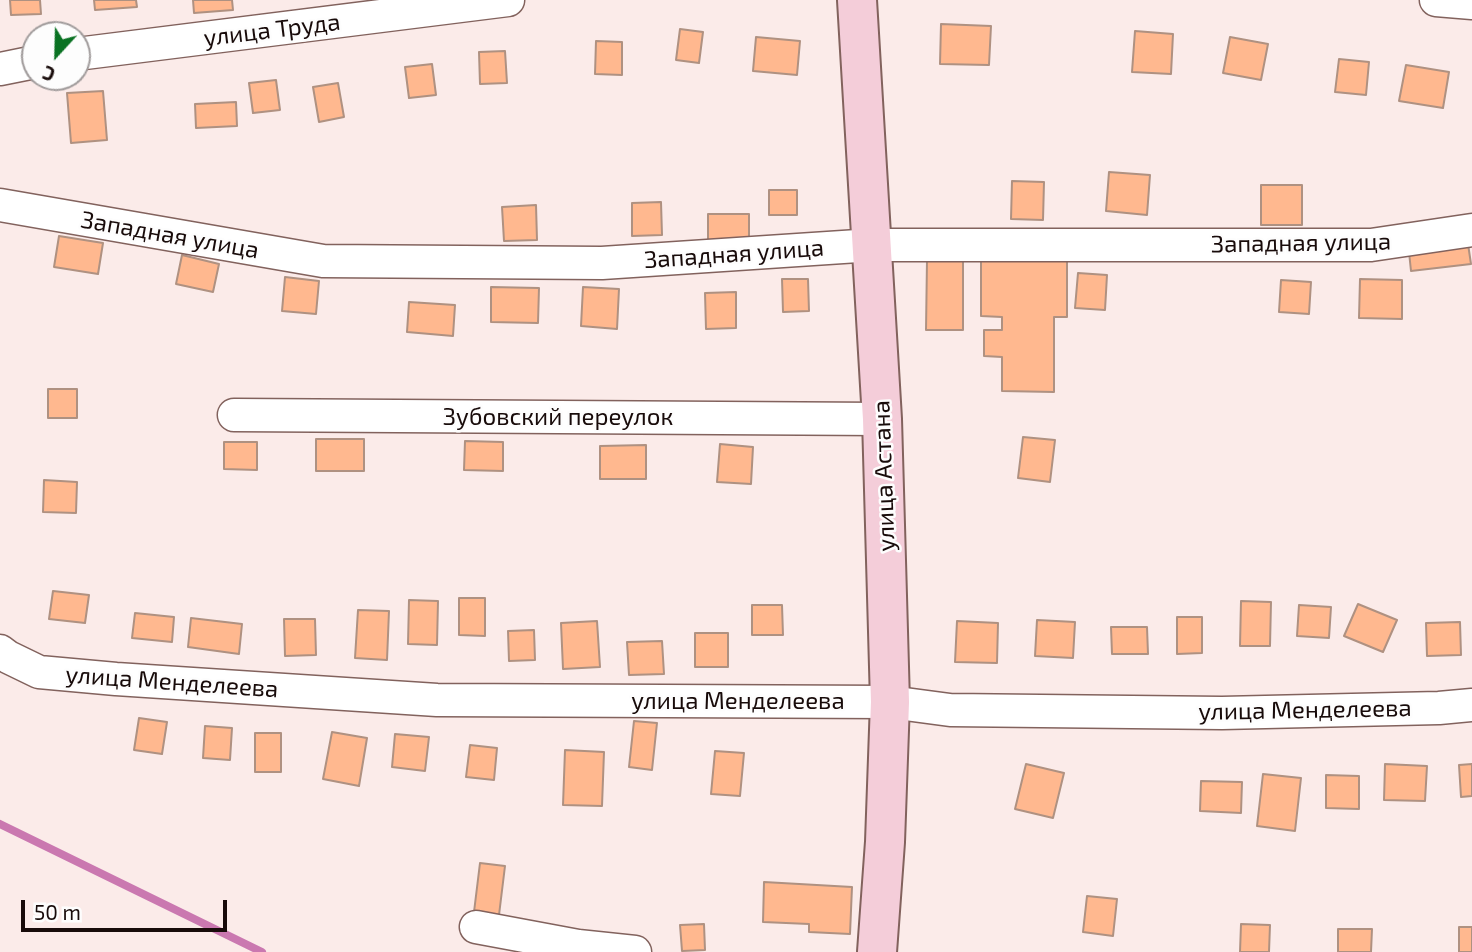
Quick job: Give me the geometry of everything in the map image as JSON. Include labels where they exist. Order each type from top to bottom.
[{"type":"street","name":"улица Труда","points":[[91,52],[509,0]]},
{"type":"street","name":"улица Астана","points":[[857,0],[883,419],[890,702],[885,842],[877,952]]},
{"type":"street","points":[[1436,0],[1472,3]]},
{"type":"street","points":[[0,69],[21,65]]},
{"type":"street","name":"Западная улица","points":[[0,205],[323,261],[602,263],[873,245],[1371,245],[1472,230]]},
{"type":"street","name":"Зубовский переулок","points":[[234,415],[883,419]]},
{"type":"street","name":"улица Менделеева","points":[[4,654],[39,672],[437,700],[890,702],[950,710],[1209,712],[1439,708],[1472,705]]},
{"type":"street","points":[[476,927],[578,946],[635,952]]},
{"type":"building","points":[[10,0],[40,0],[41,14],[11,15]]},
{"type":"building","points":[[94,0],[136,0],[137,7],[95,10]]},
{"type":"building","points":[[193,0],[232,0],[233,10],[194,13]]},
{"type":"building","points":[[941,24],[991,26],[989,65],[940,64]]},
{"type":"building","points":[[680,29],[703,32],[699,63],[676,60]]},
{"type":"building","points":[[1135,31],[1173,34],[1171,74],[1132,72]]},
{"type":"building","points":[[756,37],[800,41],[797,75],[753,71]]},
{"type":"building","points":[[1230,37],[1268,44],[1261,80],[1223,73]]},
{"type":"building","points":[[596,41],[622,42],[622,75],[595,74]]},
{"type":"building","points":[[505,51],[507,83],[480,84],[479,52]]},
{"type":"building","points":[[1339,59],[1369,62],[1366,95],[1335,92]]},
{"type":"building","points":[[432,64],[436,95],[409,98],[405,67]]},
{"type":"building","points":[[1406,65],[1449,72],[1443,108],[1399,101]]},
{"type":"building","points":[[276,80],[280,110],[253,113],[249,83]]},
{"type":"building","points":[[338,83],[344,117],[319,122],[313,87]]},
{"type":"building","points":[[103,91],[107,140],[71,143],[67,93]]},
{"type":"building","points":[[236,102],[237,126],[196,128],[195,104]]},
{"type":"building","points":[[1109,172],[1150,175],[1147,215],[1106,211]]},
{"type":"building","points":[[1012,181],[1044,182],[1043,220],[1011,219]]},
{"type":"building","points":[[1261,185],[1302,185],[1302,225],[1261,225]]},
{"type":"building","points":[[769,190],[797,190],[797,215],[769,215]]},
{"type":"building","points":[[661,202],[662,235],[632,236],[632,203]]},
{"type":"building","points":[[536,205],[537,240],[504,241],[502,207]]},
{"type":"building","points":[[708,214],[749,214],[749,243],[708,242]]},
{"type":"building","points":[[59,236],[103,243],[98,274],[54,267]]},
{"type":"building","points":[[1468,244],[1471,264],[1411,271],[1409,252]]},
{"type":"building","points":[[182,255],[219,264],[213,292],[176,284]]},
{"type":"building","points":[[981,259],[1067,259],[1067,317],[1054,317],[1054,392],[1002,391],[1002,357],[984,356],[984,330],[1002,330],[1002,317],[981,316]]},
{"type":"building","points":[[927,260],[963,260],[963,330],[926,330]]},
{"type":"building","points":[[1078,273],[1107,275],[1105,310],[1075,308]]},
{"type":"building","points":[[285,277],[319,281],[316,314],[282,311]]},
{"type":"building","points":[[782,279],[808,279],[809,311],[783,312]]},
{"type":"building","points":[[1360,279],[1402,280],[1402,319],[1359,318]]},
{"type":"building","points":[[1281,280],[1311,282],[1309,314],[1279,312]]},
{"type":"building","points":[[491,287],[539,288],[538,323],[491,322]]},
{"type":"building","points":[[583,287],[619,289],[617,329],[581,326]]},
{"type":"building","points":[[736,292],[736,328],[706,329],[705,293]]},
{"type":"building","points":[[409,302],[455,305],[453,336],[407,332]]},
{"type":"building","points":[[48,389],[77,389],[77,418],[48,418]]},
{"type":"building","points":[[1023,437],[1055,440],[1050,482],[1018,478]]},
{"type":"building","points":[[316,439],[364,439],[364,471],[316,471]]},
{"type":"building","points":[[465,441],[503,442],[503,471],[464,470]]},
{"type":"building","points":[[224,442],[257,442],[257,470],[224,469]]},
{"type":"building","points":[[720,444],[753,447],[751,484],[717,482]]},
{"type":"building","points":[[646,445],[646,479],[600,479],[600,446]]},
{"type":"building","points":[[44,480],[77,482],[76,513],[43,512]]},
{"type":"building","points":[[53,591],[89,595],[85,623],[49,619]]},
{"type":"building","points":[[459,598],[485,598],[485,636],[459,635]]},
{"type":"building","points":[[409,600],[438,601],[437,645],[408,644]]},
{"type":"building","points":[[1241,601],[1271,602],[1270,646],[1240,646]]},
{"type":"building","points":[[1358,604],[1397,620],[1383,652],[1344,636]]},
{"type":"building","points":[[752,605],[782,605],[783,635],[752,635]]},
{"type":"building","points":[[1299,605],[1331,607],[1329,638],[1297,636]]},
{"type":"building","points":[[358,610],[389,611],[387,660],[355,658]]},
{"type":"building","points":[[135,613],[174,617],[172,642],[132,638]]},
{"type":"building","points":[[1177,617],[1202,617],[1202,653],[1177,654]]},
{"type":"building","points":[[191,618],[242,624],[239,654],[188,647]]},
{"type":"building","points":[[284,619],[315,619],[316,655],[285,656]]},
{"type":"building","points":[[1037,620],[1075,622],[1073,658],[1035,656]]},
{"type":"building","points":[[597,621],[600,667],[563,669],[561,623]]},
{"type":"building","points":[[957,621],[998,623],[997,663],[955,662]]},
{"type":"building","points":[[1460,622],[1461,655],[1427,656],[1426,623]]},
{"type":"building","points":[[1111,627],[1147,627],[1148,654],[1112,654]]},
{"type":"building","points":[[534,630],[535,660],[509,661],[508,631]]},
{"type":"building","points":[[695,633],[728,633],[728,667],[695,667]]},
{"type":"building","points":[[662,641],[664,674],[629,675],[627,642]]},
{"type":"building","points":[[139,718],[167,722],[162,754],[134,750]]},
{"type":"building","points":[[634,721],[657,723],[652,770],[629,767]]},
{"type":"building","points":[[205,726],[232,728],[230,760],[203,758]]},
{"type":"building","points":[[332,732],[367,738],[359,786],[323,779]]},
{"type":"building","points":[[255,733],[281,733],[281,772],[255,772]]},
{"type":"building","points":[[395,734],[429,737],[425,771],[392,767]]},
{"type":"building","points":[[470,745],[497,748],[494,780],[466,777]]},
{"type":"building","points":[[565,750],[604,752],[602,806],[563,805]]},
{"type":"building","points":[[715,751],[744,753],[740,796],[711,794]]},
{"type":"building","points":[[1026,764],[1064,773],[1053,818],[1015,809]]},
{"type":"building","points":[[1385,764],[1427,766],[1425,801],[1384,800]]},
{"type":"building","points":[[1472,764],[1472,796],[1461,797],[1459,765]]},
{"type":"building","points":[[1263,774],[1301,778],[1295,831],[1257,826]]},
{"type":"building","points":[[1326,775],[1359,776],[1359,809],[1326,808]]},
{"type":"building","points":[[1201,781],[1242,782],[1241,813],[1200,811]]},
{"type":"building","points":[[480,863],[505,866],[499,915],[474,912]]},
{"type":"building","points":[[764,882],[852,887],[850,934],[809,932],[809,924],[763,922]]},
{"type":"building","points":[[1087,896],[1117,899],[1113,936],[1083,932]]},
{"type":"building","points":[[704,924],[705,950],[682,951],[680,925]]},
{"type":"building","points":[[1241,924],[1270,925],[1269,952],[1240,952]]},
{"type":"building","points":[[1459,927],[1472,927],[1472,952],[1459,952]]},
{"type":"building","points":[[1338,929],[1372,929],[1371,952],[1338,952]]},
{"type":"waterway","points":[[0,824],[262,952]]}]
